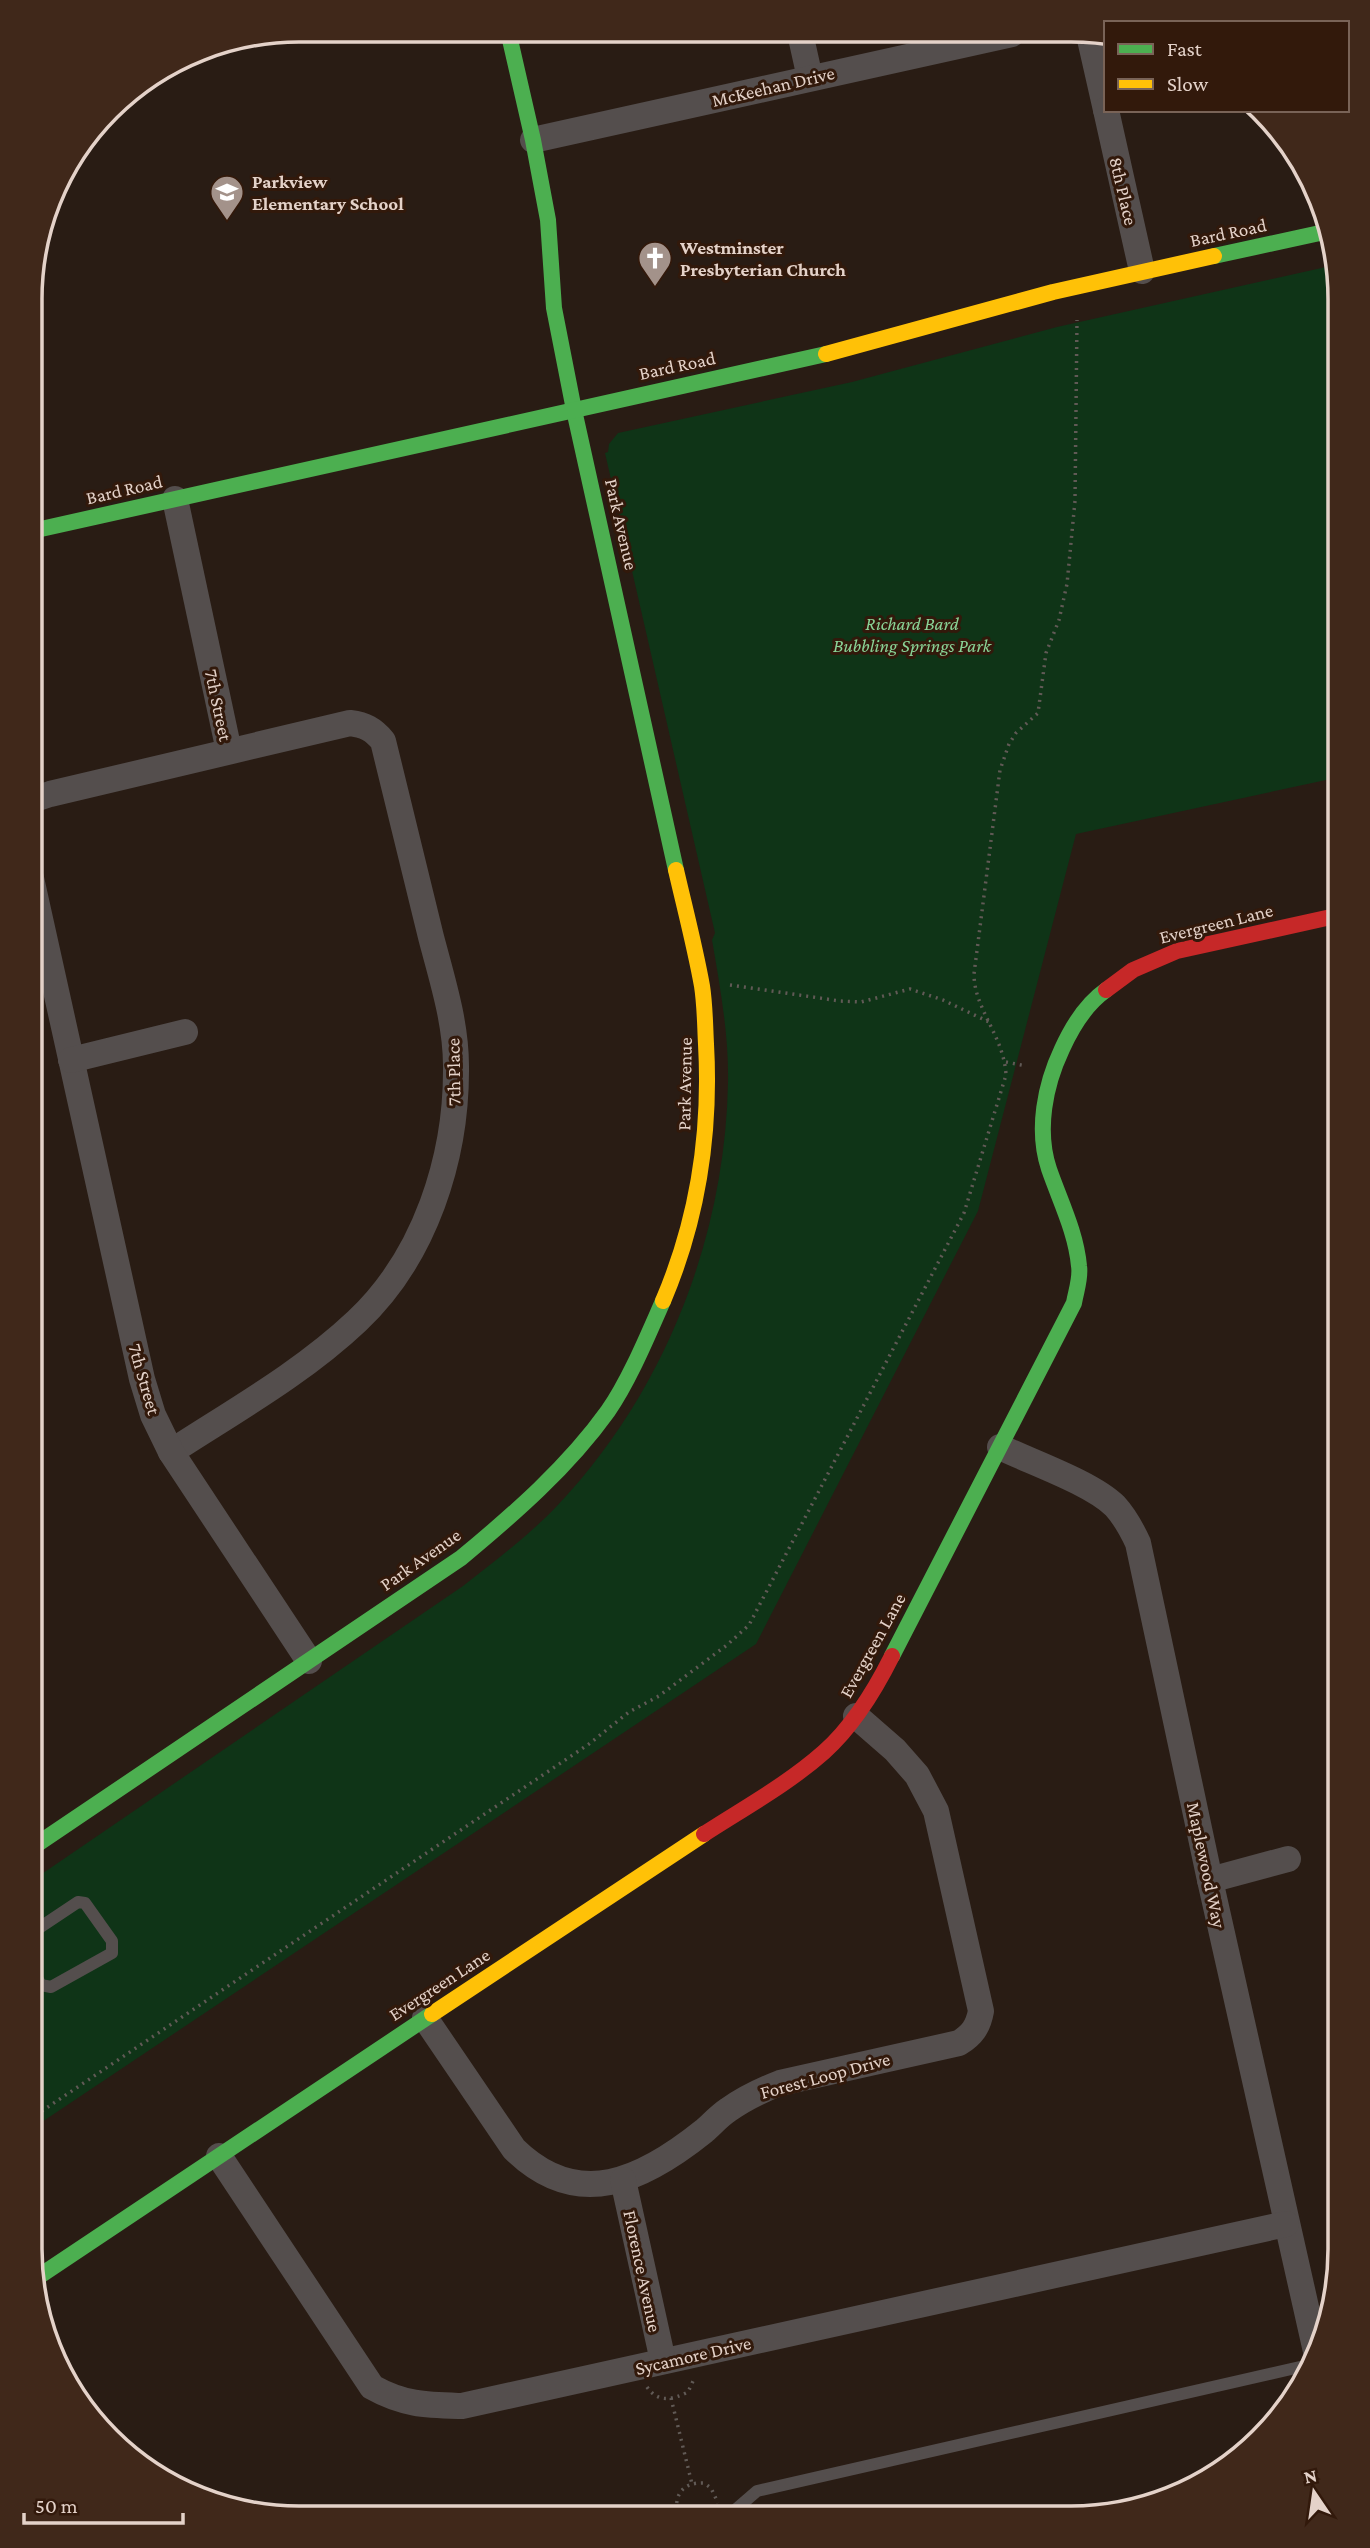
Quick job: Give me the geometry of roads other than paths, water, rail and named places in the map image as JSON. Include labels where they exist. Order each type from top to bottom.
[{"type":"street","name":"Park Avenue","points":[[42,1841],[461,1558],[514,1515],[558,1470],[608,1410],[656,1321],[684,1246],[701,1172],[707,1112],[707,1038],[702,987],[554,308],[548,220],[511,42]]},
{"type":"street","points":[[802,42],[810,78]]},
{"type":"street","name":"McKeehan Drive","points":[[533,140],[975,42]]},
{"type":"street","name":"8th Place","points":[[1091,43],[1104,101]]},
{"type":"street","name":"8th Place","points":[[1106,112],[1142,271]]},
{"type":"street","name":"Bard Road","points":[[42,529],[822,355],[1038,296],[1319,233]]},
{"type":"street","name":"7th Street","points":[[42,797],[229,751],[175,499]]},
{"type":"street","name":"7th Place","points":[[172,1452],[314,1357],[358,1320],[392,1281],[429,1213],[443,1172],[455,1102],[456,1064],[451,1015],[383,741],[375,731],[363,724],[349,723],[229,751]]},
{"type":"street","name":"Evergreen Lane","points":[[43,2273],[798,1772],[825,1751],[873,1693],[1074,1303],[1080,1269],[1074,1235],[1048,1166],[1044,1141],[1044,1109],[1052,1071],[1073,1026],[1100,994],[1133,970],[1177,951],[1328,918]]},
{"type":"street","name":"7th Street","points":[[42,928],[152,1415],[172,1452],[309,1661]]},
{"type":"street","points":[[71,1060],[185,1032]]},
{"type":"street","name":"Maplewood Way","points":[[1000,1447],[1100,1493],[1116,1507],[1129,1524],[1138,1543],[1312,2336]]},
{"type":"street","name":"Forest Loop Drive","points":[[425,2018],[497,2126],[527,2162],[542,2171],[572,2182],[591,2184],[623,2180],[670,2154],[726,2111],[755,2093],[780,2083],[959,2043],[970,2036],[978,2025],[981,2011],[936,1811],[917,1774],[895,1750],[856,1716]]},
{"type":"street","points":[[1210,1880],[1288,1860]]},
{"type":"street","name":"Sycamore Drive","points":[[219,2155],[372,2387],[391,2398],[412,2404],[462,2406],[1286,2224]]},
{"type":"street","name":"Florence Avenue","points":[[623,2180],[663,2361]]},
{"type":"lane","points":[[42,1926],[78,1902],[86,1903],[112,1941],[112,1954],[51,1987],[42,1985]]},
{"type":"lane","points":[[733,2506],[757,2491],[1299,2367]]},
{"type":"place","name":"Parkview Elementary School","points":[[227,222]]},
{"type":"place","name":"Westminster Presbyterian Church","points":[[655,288]]},
{"type":"park label","name":"Richard Bard Bubbling Springs Park","points":[[912,634]]}]
